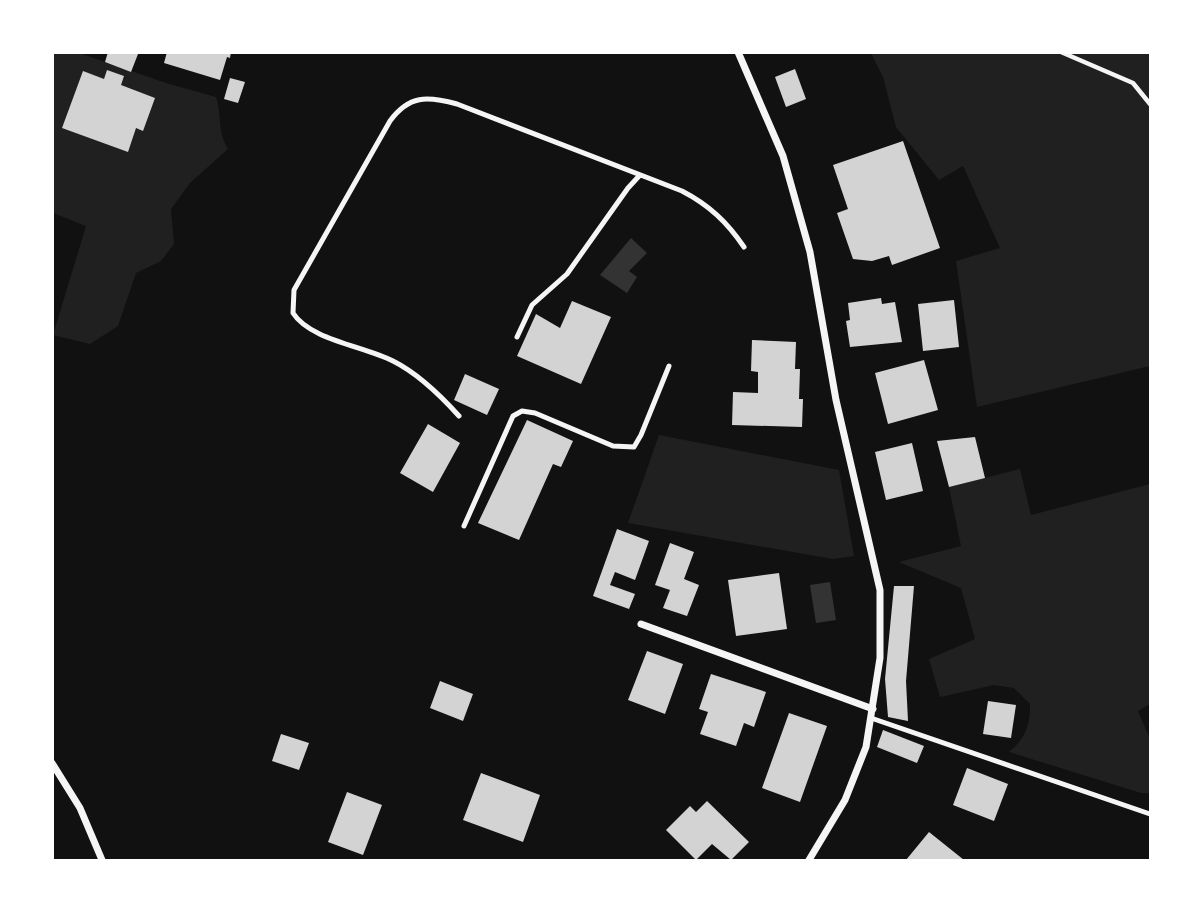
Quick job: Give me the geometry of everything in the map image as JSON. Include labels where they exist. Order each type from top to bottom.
[{"type":"street","points":[[738,52],[783,156],[817,278],[836,400],[880,590],[880,658],[866,747],[845,800],[809,860]]},
{"type":"street","points":[[642,624],[872,713]]},
{"type":"street","points":[[52,763],[79,808],[102,860]]},
{"type":"lane","points":[[459,416],[442,397],[392,360],[306,328],[293,313],[294,290],[398,110],[418,97],[457,104],[703,202],[729,224],[744,247]]},
{"type":"lane","points":[[517,337],[532,305],[567,274],[640,175]]},
{"type":"lane","points":[[464,526],[513,416],[522,411],[535,412],[613,446],[634,447],[641,436],[668,366]]},
{"type":"lane","points":[[872,713],[1150,814]]},
{"type":"path","points":[[1061,52],[1133,83],[1150,104]]},
{"type":"shaded area","points":[[52,53],[79,53],[216,97],[222,136],[228,149],[190,183],[171,209],[174,244],[161,261],[136,273],[118,326],[90,344],[53,335],[86,226],[53,213]]},
{"type":"shaded area","points":[[871,53],[1150,53],[1150,366],[977,407],[956,261],[1000,248],[963,166],[939,180],[896,127],[883,77]]},
{"type":"shaded area","points":[[631,238],[647,253],[629,271],[637,277],[627,293],[600,275]]},
{"type":"shaded area","points":[[659,435],[839,470],[854,556],[833,559],[628,523]]},
{"type":"shaded area","points":[[1020,469],[1031,515],[1150,484],[1150,704],[1138,711],[1150,739],[1150,793],[1141,793],[1009,752],[1023,736],[1030,712],[1030,704],[1014,688],[994,685],[940,697],[929,659],[975,639],[961,588],[899,562],[961,546],[949,487]]},
{"type":"shaded area","points":[[830,582],[836,620],[816,623],[810,585]]},
{"type":"building","points":[[108,52],[138,54],[131,72],[105,62]]},
{"type":"building","points":[[167,52],[231,52],[220,80],[164,63]]},
{"type":"building","points":[[795,69],[806,99],[786,107],[775,77]]},
{"type":"building","points":[[107,70],[124,76],[121,85],[155,98],[143,131],[136,128],[128,152],[62,128],[83,71],[104,79]]},
{"type":"building","points":[[230,78],[245,82],[238,103],[224,99]]},
{"type":"building","points":[[903,141],[940,248],[892,265],[889,256],[872,261],[853,259],[837,213],[848,209],[833,165]]},
{"type":"building","points":[[881,298],[882,304],[895,302],[902,342],[850,347],[846,321],[850,320],[848,303]]},
{"type":"building","points":[[954,300],[959,347],[923,351],[918,304]]},
{"type":"building","points":[[572,301],[611,317],[581,384],[517,356],[536,314],[560,328]]},
{"type":"building","points":[[752,340],[796,342],[795,369],[800,369],[799,399],[803,399],[802,427],[732,425],[733,392],[758,393],[758,372],[751,371]]},
{"type":"building","points":[[924,360],[938,410],[888,424],[875,373]]},
{"type":"building","points":[[465,374],[499,389],[487,415],[454,400]]},
{"type":"building","points":[[527,420],[573,441],[561,467],[553,464],[519,540],[478,523]]},
{"type":"building","points":[[428,424],[460,443],[433,492],[400,473]]},
{"type":"building","points":[[975,437],[985,478],[949,487],[937,441]]},
{"type":"building","points":[[912,443],[923,491],[886,500],[875,452]]},
{"type":"building","points":[[617,529],[649,541],[635,580],[615,572],[610,585],[635,594],[629,609],[593,596]]},
{"type":"building","points":[[670,543],[694,552],[684,579],[699,585],[687,616],[663,608],[670,590],[655,585]]},
{"type":"building","points":[[779,573],[787,629],[736,636],[728,580]]},
{"type":"building","points":[[894,586],[914,586],[906,681],[908,721],[888,717],[885,679]]},
{"type":"building","points":[[647,651],[683,664],[665,714],[628,700]]},
{"type":"building","points":[[711,674],[766,692],[754,727],[744,723],[736,746],[700,734],[708,712],[699,709]]},
{"type":"building","points":[[440,681],[473,694],[463,721],[430,708]]},
{"type":"building","points":[[988,701],[1016,705],[1011,738],[983,734]]},
{"type":"building","points":[[789,713],[827,726],[800,802],[762,788]]},
{"type":"building","points":[[883,730],[924,746],[917,763],[877,747]]},
{"type":"building","points":[[281,734],[309,743],[299,770],[272,761]]},
{"type":"building","points":[[967,768],[1008,784],[994,821],[953,805]]},
{"type":"building","points":[[481,773],[540,795],[523,842],[463,820]]},
{"type":"building","points":[[347,792],[382,805],[363,855],[328,842]]},
{"type":"building","points":[[707,801],[749,842],[731,860],[712,844],[696,860],[666,830],[690,806],[696,812]]},
{"type":"building","points":[[929,832],[964,860],[906,860]]}]
